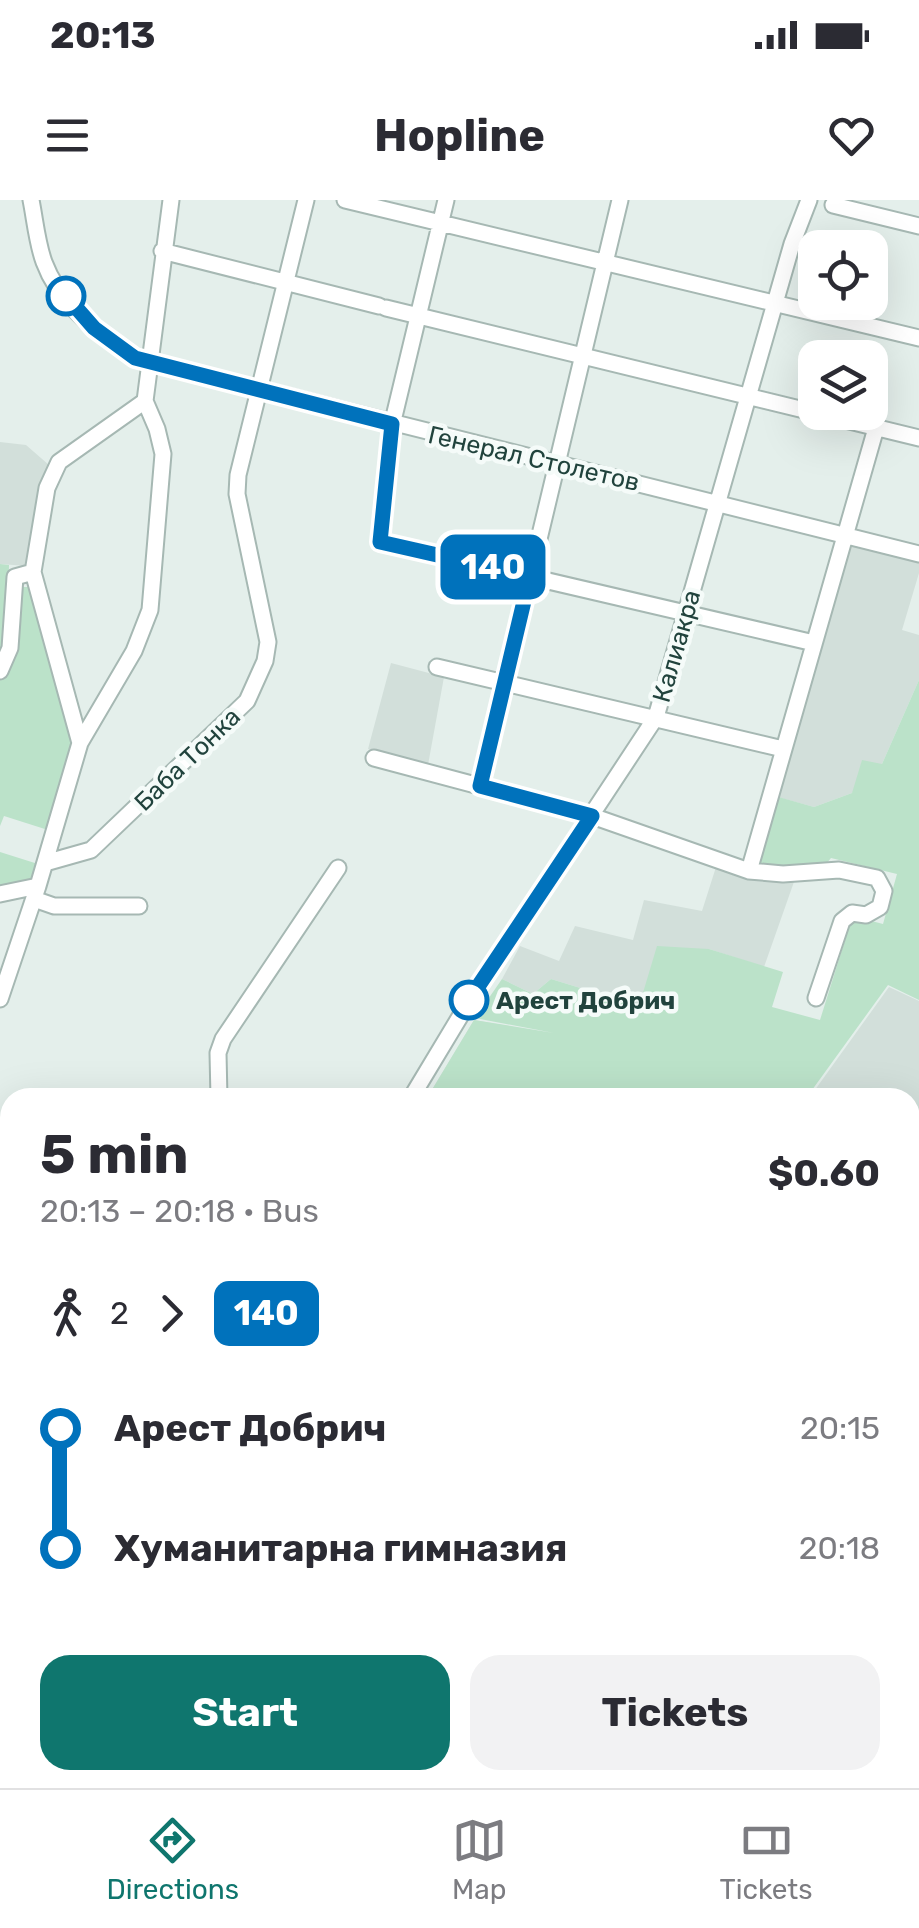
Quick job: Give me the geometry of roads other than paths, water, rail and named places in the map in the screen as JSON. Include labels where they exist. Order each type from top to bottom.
[{"type":"street","name":"Генерал Столетов","points":[[31,200],[44,263],[76,310],[116,346],[149,362],[919,554]]},
{"type":"street","points":[[0,999],[80,744],[134,651],[150,610],[163,454],[145,400],[170,200]]},
{"type":"street","name":"Баба Тонка","points":[[45,863],[92,850],[247,701],[258,682],[268,642],[237,494],[238,475],[306,200]]},
{"type":"street","points":[[346,200],[919,338]]},
{"type":"street","points":[[446,200],[392,424],[380,542],[814,643]]},
{"type":"street","points":[[480,786],[620,200]]},
{"type":"street","name":"Калиакра","points":[[417,1088],[468,1002],[656,718],[774,303],[810,200]]},
{"type":"street","points":[[833,205],[919,226]]},
{"type":"street","points":[[162,252],[798,408]]},
{"type":"street","points":[[80,744],[33,572],[47,488],[55,467],[72,451],[145,400]]},
{"type":"street","points":[[749,871],[875,430]]},
{"type":"street","points":[[885,430],[919,438]]},
{"type":"street","points":[[0,671],[10,648],[16,577],[33,572]]},
{"type":"street","points":[[437,668],[783,749]]},
{"type":"street","points":[[374,758],[592,816],[749,871],[856,871],[882,883],[884,891],[875,912],[852,913],[842,921],[816,998]]},
{"type":"street","points":[[218,1088],[218,1053],[224,1038],[338,868]]},
{"type":"street","points":[[0,894],[36,892],[54,906],[139,906]]},
{"type":"place","name":"Арест Добрич","points":[[469,1000]]}]
